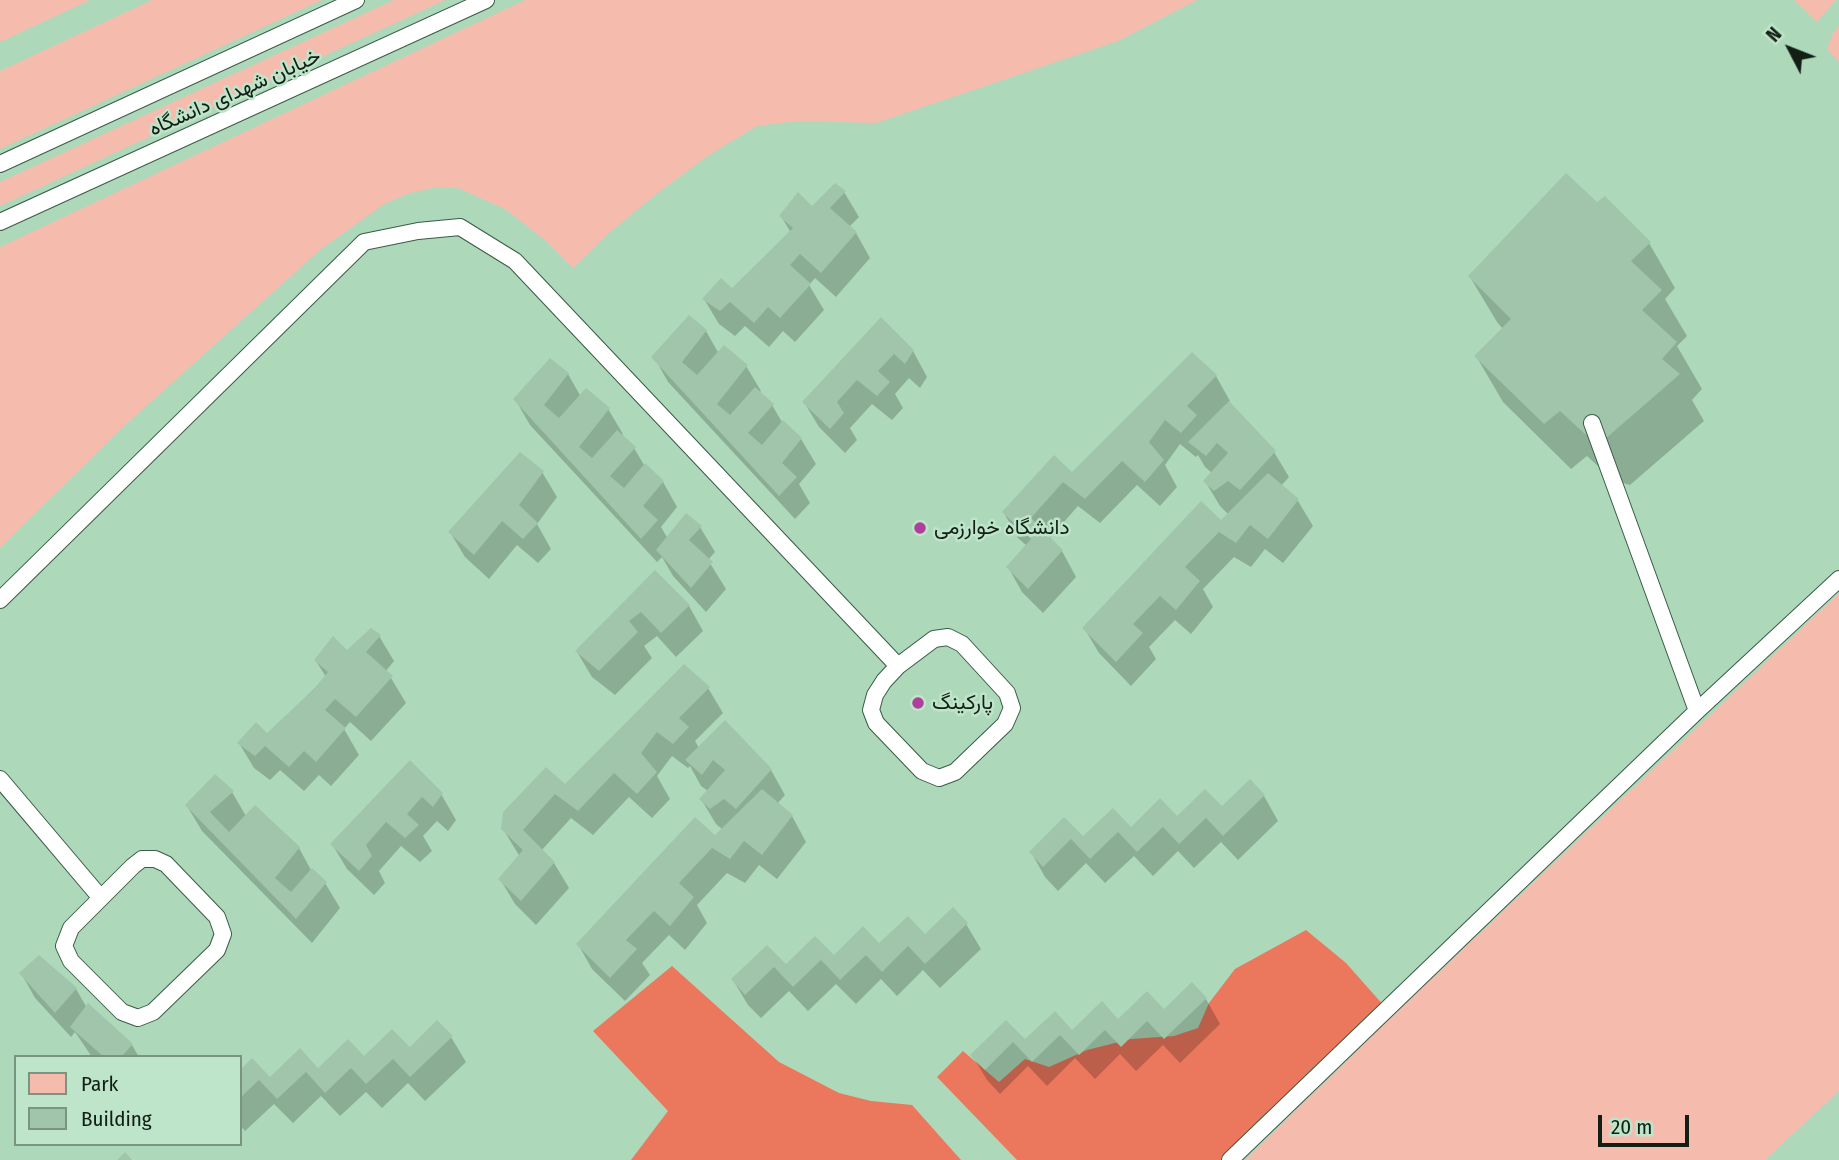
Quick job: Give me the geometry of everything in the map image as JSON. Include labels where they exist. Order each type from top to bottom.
[{"type":"lane","name":"خیابان شهدای دانشگاه","points":[[0,164],[356,0]]},
{"type":"lane","name":"خیابان شهدای دانشگاه","points":[[0,222],[486,0]]},
{"type":"lane","points":[[0,600],[364,242],[418,231],[460,227],[515,261],[898,666]]},
{"type":"lane","points":[[1592,423],[1697,711]]},
{"type":"lane","points":[[1230,1160],[1697,711],[1839,579]]},
{"type":"lane","points":[[948,637],[962,644],[1007,693],[1012,708],[1005,724],[955,772],[939,778],[922,771],[876,723],[871,710],[875,695],[898,666],[934,639],[948,637]]},
{"type":"lane","points":[[0,779],[100,897]]},
{"type":"lane","points":[[142,859],[155,859],[166,864],[217,917],[223,934],[216,950],[153,1012],[138,1018],[122,1012],[71,961],[64,946],[71,928],[100,897],[142,859]]},
{"type":"shaded area","name":"دانشگاه خوارزمی","points":[[0,0],[1839,0],[1839,1160],[0,1160]]},
{"type":"shaded area","points":[[1306,930],[1346,963],[1385,1007],[1229,1160],[1017,1160],[937,1077],[963,1051],[999,1082],[1025,1059],[1049,1067],[1087,1050],[1131,1039],[1174,1036],[1198,1028],[1209,1003],[1235,969]]},
{"type":"shaded area","points":[[672,966],[779,1062],[839,1093],[871,1101],[912,1105],[961,1160],[631,1160],[668,1111],[593,1031]]},
{"type":"green space","points":[[0,0],[90,0],[0,42]]},
{"type":"green space","points":[[152,0],[322,0],[0,149],[0,71]]},
{"type":"green space","points":[[394,0],[445,0],[0,206],[0,182]]},
{"type":"green space","points":[[525,0],[1197,0],[1118,41],[876,123],[796,121],[757,126],[709,155],[659,192],[610,232],[573,268],[546,241],[505,209],[458,188],[437,187],[410,193],[384,204],[320,250],[122,428],[0,548],[0,247]]},
{"type":"green space","points":[[1794,0],[1836,0],[1817,22]]},
{"type":"green space","points":[[1839,26],[1839,62],[1827,49]]},
{"type":"green space","points":[[1839,593],[1839,1091],[1765,1160],[1245,1160],[1401,1008]]},
{"type":"building","points":[[1566,173],[1597,202],[1605,196],[1651,242],[1631,261],[1662,290],[1642,310],[1677,342],[1662,359],[1680,374],[1604,440],[1585,434],[1560,411],[1544,424],[1474,356],[1511,319],[1468,276]]},
{"type":"building","points":[[835,183],[846,191],[830,208],[857,232],[821,273],[800,254],[790,265],[811,284],[780,318],[768,307],[754,323],[730,302],[720,311],[702,299],[721,278],[732,288],[793,228],[779,216],[798,192],[812,206]]},
{"type":"building","points":[[689,315],[707,330],[682,362],[697,375],[724,345],[748,365],[717,404],[730,415],[755,387],[774,404],[748,433],[762,445],[783,420],[802,438],[782,463],[797,477],[779,496],[651,357]]},
{"type":"building","points":[[881,317],[914,350],[905,364],[894,354],[878,371],[890,382],[877,396],[857,380],[837,402],[844,413],[830,429],[802,402]]},
{"type":"building","points":[[1192,352],[1217,375],[1187,406],[1197,415],[1181,433],[1165,420],[1149,442],[1164,460],[1145,482],[1122,461],[1085,499],[1063,482],[1031,518],[1063,550],[1028,589],[1006,567],[1031,539],[1002,512],[1054,455],[1072,472]]},
{"type":"building","points":[[550,358],[569,373],[544,405],[559,418],[586,388],[610,408],[579,447],[592,458],[617,430],[636,447],[610,476],[624,488],[645,463],[664,481],[643,506],[658,520],[641,539],[513,399]]},
{"type":"building","points":[[1229,401],[1276,451],[1240,490],[1228,481],[1214,491],[1203,481],[1228,453],[1217,443],[1206,456],[1188,442]]},
{"type":"building","points":[[520,452],[544,471],[519,505],[538,523],[523,539],[502,521],[474,555],[448,532]]},
{"type":"building","points":[[1268,473],[1299,499],[1268,539],[1250,525],[1236,543],[1219,532],[1185,567],[1200,581],[1176,610],[1160,596],[1133,624],[1143,633],[1116,662],[1082,628],[1201,501],[1221,520]]},
{"type":"building","points":[[686,513],[702,526],[689,540],[713,562],[691,588],[656,550]]},
{"type":"building","points":[[655,570],[690,605],[661,633],[641,612],[629,621],[638,632],[599,671],[575,651]]},
{"type":"building","points":[[371,628],[381,635],[366,652],[393,676],[356,717],[335,699],[325,710],[346,728],[316,762],[304,751],[289,767],[265,746],[255,756],[237,743],[256,722],[267,733],[313,690],[328,672],[314,660],[333,636],[347,650]]},
{"type":"building","points":[[684,664],[710,687],[679,718],[689,727],[673,744],[657,732],[641,753],[657,772],[637,794],[614,773],[578,811],[555,794],[523,830],[555,862],[521,901],[498,879],[523,850],[501,829],[503,812],[546,767],[565,784]]},
{"type":"building","points":[[725,720],[772,769],[736,809],[724,799],[710,809],[699,799],[725,770],[713,760],[702,775],[685,760]]},
{"type":"building","points":[[410,760],[443,793],[433,807],[422,797],[407,814],[419,825],[405,838],[386,822],[366,845],[372,856],[359,871],[330,844]]},
{"type":"building","points":[[215,774],[234,791],[210,812],[229,832],[255,805],[300,847],[275,878],[291,892],[312,868],[327,882],[296,919],[185,805]]},
{"type":"building","points":[[1250,779],[1265,795],[1223,836],[1206,818],[1179,844],[1163,827],[1137,852],[1118,832],[1090,859],[1071,839],[1043,867],[1029,852],[1064,817],[1083,836],[1113,808],[1131,827],[1160,798],[1177,816],[1205,789],[1222,806]]},
{"type":"building","points":[[762,789],[793,815],[762,855],[744,841],[730,859],[712,848],[679,883],[694,897],[670,926],[654,911],[626,940],[637,949],[610,978],[576,944],[695,817],[715,835]]},
{"type":"building","points":[[953,907],[968,923],[925,964],[908,946],[882,972],[866,955],[840,980],[821,960],[793,987],[774,967],[745,995],[731,979],[767,945],[786,964],[815,936],[834,955],[863,926],[879,943],[908,916],[925,934]]},
{"type":"building","points":[[39,955],[77,988],[55,1013],[19,973]]},
{"type":"building","points":[[1192,982],[1207,998],[1164,1039],[1147,1021],[1121,1047],[1105,1030],[1079,1055],[1060,1035],[1032,1062],[1013,1042],[985,1070],[970,1055],[1006,1020],[1025,1039],[1055,1011],[1072,1030],[1102,1001],[1118,1019],[1147,991],[1164,1009]]},
{"type":"building","points":[[88,1003],[133,1044],[123,1055],[102,1055],[70,1027]]},
{"type":"building","points":[[437,1020],[453,1036],[410,1077],[393,1059],[366,1084],[351,1068],[325,1093],[306,1072],[277,1099],[259,1080],[242,1096],[242,1068],[252,1058],[270,1077],[300,1048],[318,1068],[348,1039],[364,1056],[392,1029],[410,1047]]},
{"type":"building","points":[[125,1152],[132,1160],[117,1160]]},
{"type":"place","name":"دانشگاه خوارزمی","points":[[920,528]]},
{"type":"place","name":"پارکینگ","points":[[918,703]]}]
